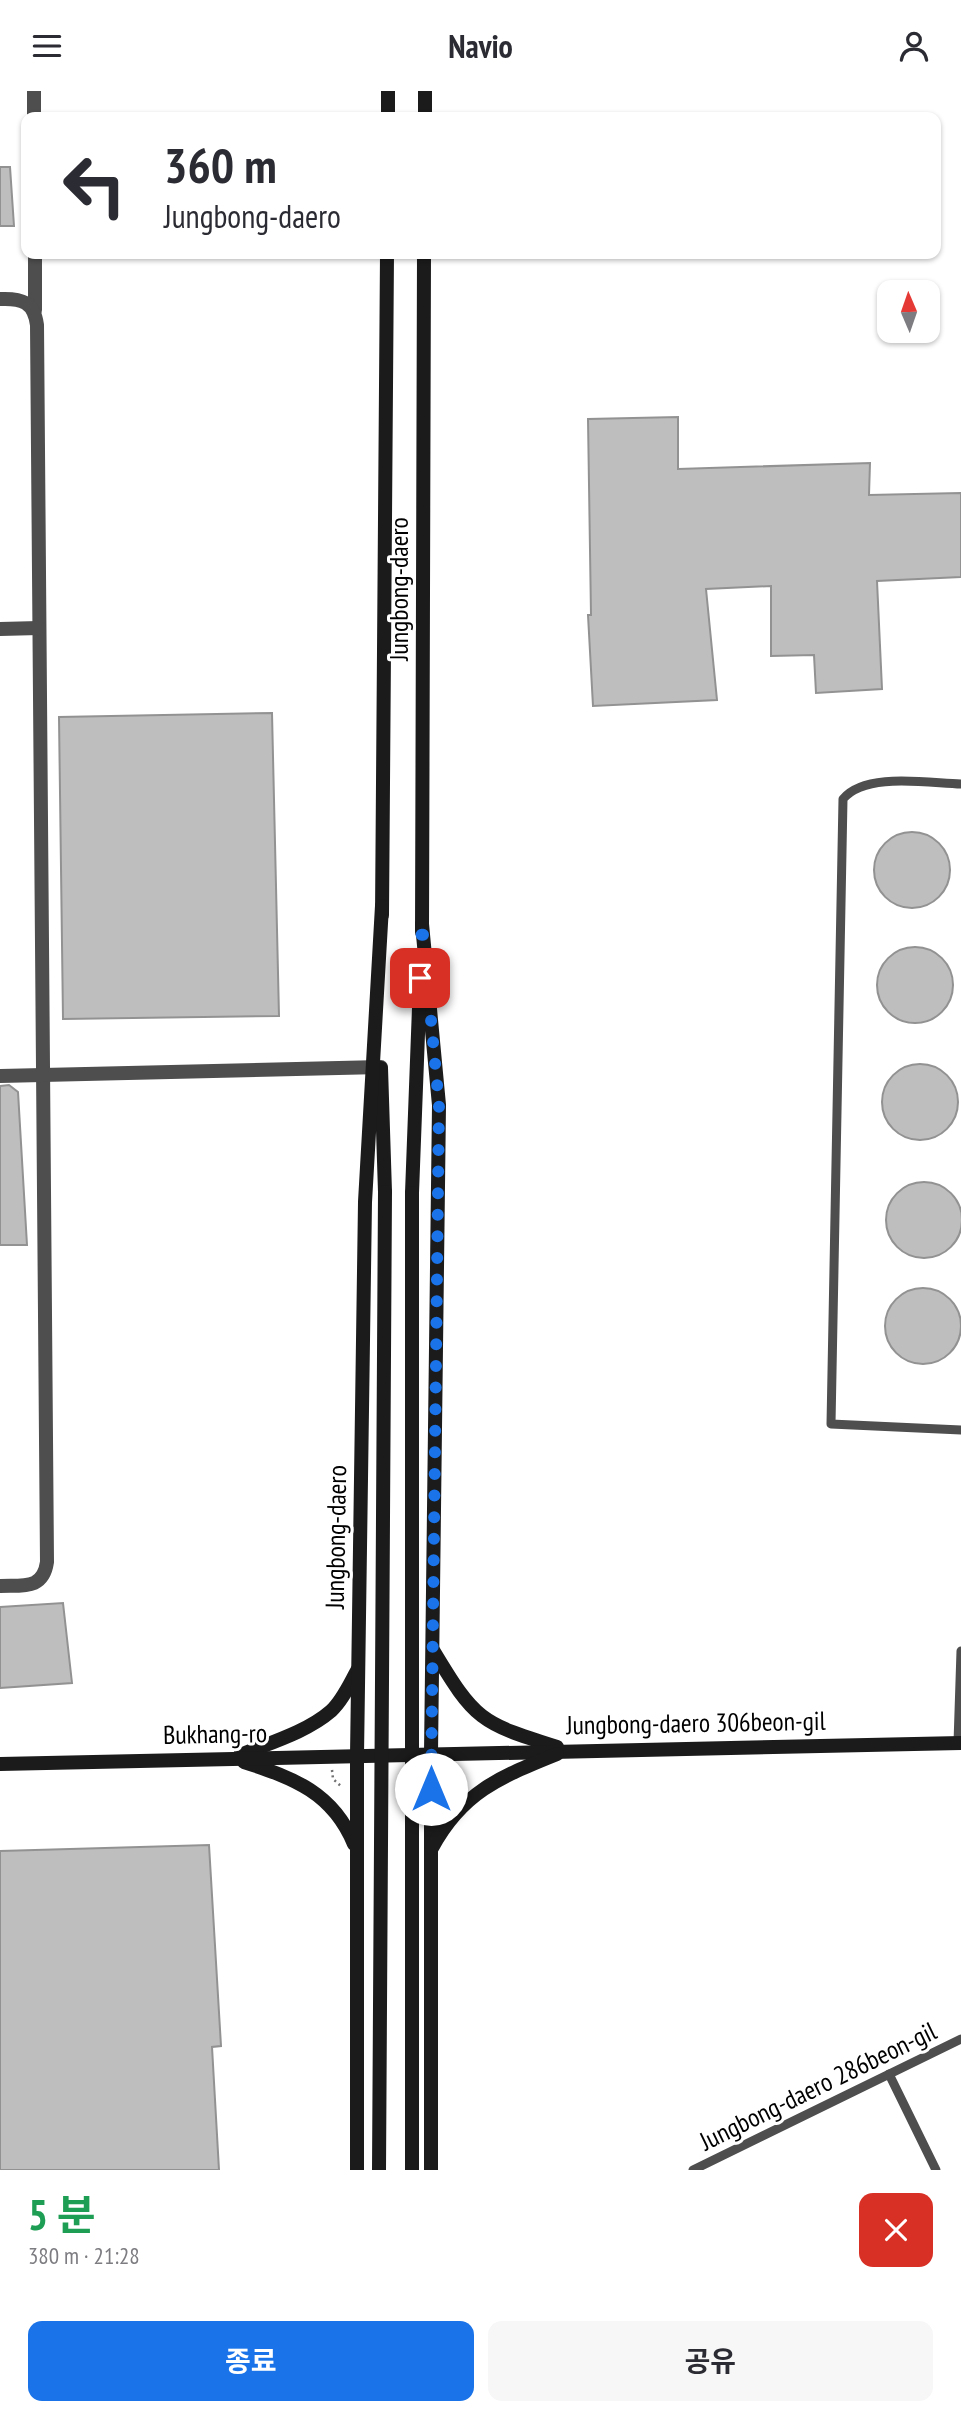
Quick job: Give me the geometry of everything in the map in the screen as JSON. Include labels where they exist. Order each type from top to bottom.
[{"type":"main road","points":[[388,91],[388,112]]},
{"type":"main road","points":[[425,91],[425,112]]},
{"type":"main road","name":"Jungbong-daero","points":[[357,2170],[357,1755],[365,1202],[377,1067],[382,906],[387,259]]},
{"type":"main road","name":"Jungbong-daero","points":[[412,2170],[412,1192],[422,924],[424,259]]},
{"type":"main road","name":"Jungbong-daero","points":[[422,924],[439,1105],[431,1753],[432,2170]]},
{"type":"main road","name":"Jungbong-daero","points":[[377,1067],[385,1192],[379,2170]]},
{"type":"main road","points":[[432,1650],[472,1711],[496,1728],[568,1750]]},
{"type":"main road","points":[[232,1758],[286,1737],[330,1712],[344,1695],[359,1667]]},
{"type":"main road","name":"Jungbong-daero 306beon-gil","points":[[431,1753],[960,1743]]},
{"type":"main road","points":[[432,1850],[447,1821],[478,1790],[513,1772],[568,1750]]},
{"type":"main road","name":"Bukhang-ro","points":[[0,1764],[431,1753]]},
{"type":"main road","points":[[232,1758],[290,1777],[328,1803],[345,1820],[357,1850]]},
{"type":"street","points":[[34,91],[34,112]]},
{"type":"street","points":[[0,1585],[37,1583],[45,1574],[47,1562],[35,259]]},
{"type":"street","points":[[0,299],[24,300],[35,310]]},
{"type":"street","points":[[0,629],[39,628]]},
{"type":"street","points":[[0,1076],[377,1067]]},
{"type":"lane","points":[[961,784],[868,783],[852,789],[843,799],[831,1424],[961,1430]]},
{"type":"lane","points":[[960,1743],[961,1651]]},
{"type":"lane","name":"Jungbong-daero 286beon-gil","points":[[693,2170],[961,2039]]},
{"type":"lane","points":[[889,2074],[936,2170]]},
{"type":"path","points":[[332,1779],[348,1791]]},
{"type":"building","points":[[0,167],[10,167],[14,226],[0,226]]},
{"type":"building","points":[[678,417],[678,469],[870,463],[869,495],[961,493],[961,577],[877,581],[882,689],[816,693],[814,655],[771,656],[771,586],[706,589],[717,700],[593,706],[588,615],[591,615],[588,419]]},
{"type":"building","points":[[272,713],[279,1016],[63,1019],[59,717]]},
{"type":"building","points":[[912,832],[927,835],[939,843],[947,855],[950,870],[947,885],[939,897],[927,905],[912,908],[897,905],[885,897],[877,885],[874,870],[877,855],[885,843],[897,835]]},
{"type":"building","points":[[915,947],[930,950],[942,958],[950,970],[953,985],[950,1000],[942,1012],[930,1020],[915,1023],[900,1020],[888,1012],[880,1000],[877,985],[880,970],[888,958],[900,950]]},
{"type":"building","points":[[920,1064],[935,1067],[947,1075],[955,1087],[958,1102],[955,1117],[947,1129],[935,1137],[920,1140],[905,1137],[893,1129],[885,1117],[882,1102],[885,1087],[893,1075],[905,1067]]},
{"type":"building","points":[[9,1085],[18,1092],[27,1245],[0,1245],[0,1086]]},
{"type":"building","points":[[924,1182],[939,1185],[951,1193],[959,1205],[962,1220],[959,1235],[951,1247],[939,1255],[924,1258],[909,1255],[897,1247],[889,1235],[886,1220],[889,1205],[897,1193],[909,1185]]},
{"type":"building","points":[[923,1288],[938,1291],[950,1299],[958,1311],[961,1326],[958,1341],[950,1353],[938,1361],[923,1364],[908,1361],[896,1353],[888,1341],[885,1326],[888,1311],[896,1299],[908,1291]]},
{"type":"building","points":[[63,1603],[72,1683],[0,1688],[0,1607]]},
{"type":"building","points":[[209,1845],[221,2046],[212,2047],[219,2170],[0,2170],[0,1851]]},
{"type":"route","points":[[420,978],[422,924],[439,1105],[431,1789]]}]
